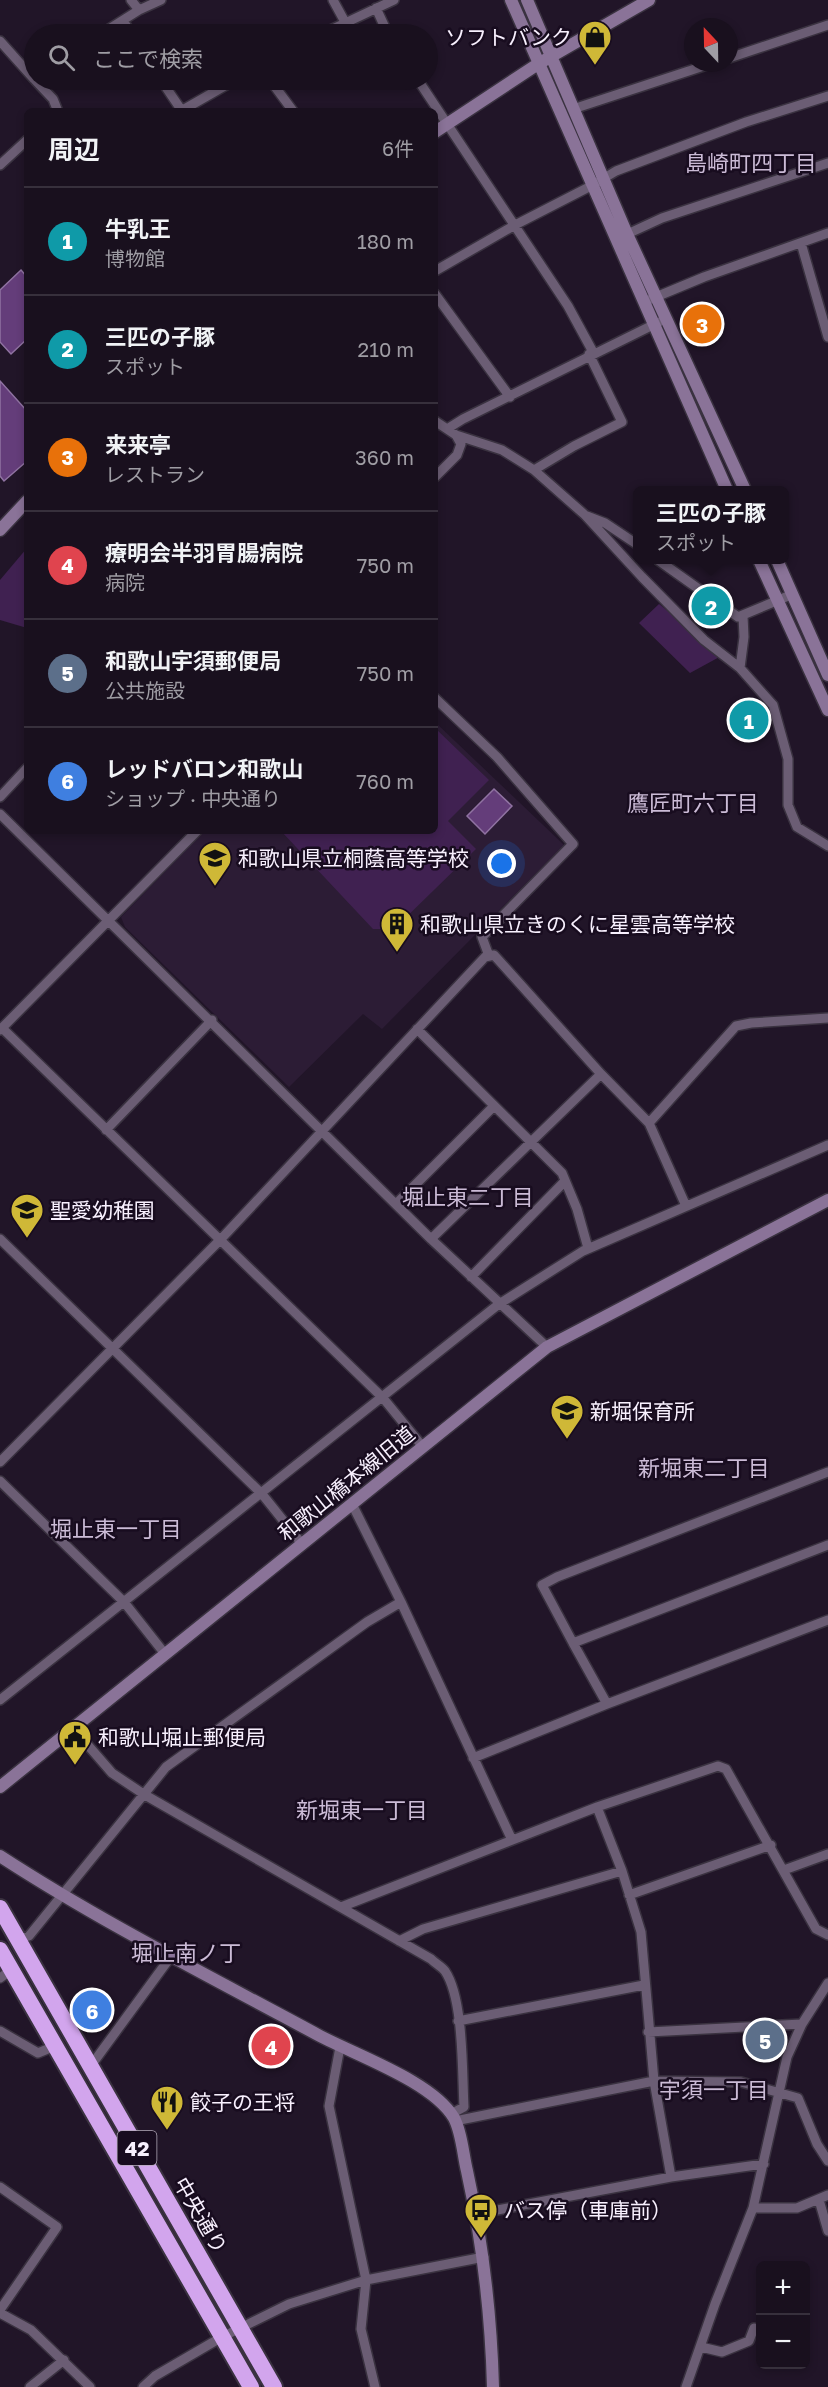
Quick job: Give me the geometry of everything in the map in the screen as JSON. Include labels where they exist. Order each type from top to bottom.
[{"type":"highway","name":"中央通り","points":[[0,1908],[274,2387]]},
{"type":"highway","name":"中央通り","points":[[0,1950],[5,1974],[55,2046],[251,2387]]},
{"type":"street","points":[[131,0],[139,10]]},
{"type":"street","points":[[118,24],[139,10],[161,0]]},
{"type":"street","points":[[333,0],[345,22]]},
{"type":"street","points":[[341,24],[394,0]]},
{"type":"street","points":[[511,0],[591,186],[725,486]]},
{"type":"street","points":[[527,0],[627,234],[743,486]]},
{"type":"street","points":[[438,130],[550,56],[647,0]]},
{"type":"street","points":[[376,8],[383,24]]},
{"type":"street","points":[[738,55],[828,25]]},
{"type":"street","points":[[0,40],[24,67]]},
{"type":"street","points":[[573,109],[686,72]]},
{"type":"street","points":[[45,90],[53,99],[57,108]]},
{"type":"street","points":[[168,90],[180,108]]},
{"type":"street","points":[[187,108],[219,90]]},
{"type":"street","points":[[277,90],[290,108]]},
{"type":"street","points":[[425,90],[436,108]]},
{"type":"street","points":[[438,269],[515,225],[627,167],[746,122],[828,96]]},
{"type":"street","points":[[438,110],[568,306],[622,422],[574,446],[534,470]]},
{"type":"street","points":[[0,165],[24,144]]},
{"type":"street","points":[[615,240],[662,218],[828,163]]},
{"type":"street","points":[[643,302],[704,277],[828,233]]},
{"type":"street","points":[[801,243],[828,337]]},
{"type":"street","points":[[438,298],[510,397]]},
{"type":"street","points":[[447,429],[591,353],[666,318]]},
{"type":"street","points":[[438,423],[456,435],[502,450],[534,470],[585,515],[642,577],[705,640],[740,668],[773,705],[788,759],[788,805],[797,827],[828,846]]},
{"type":"street","points":[[438,474],[458,455],[461,444],[456,435]]},
{"type":"street","points":[[0,530],[24,504]]},
{"type":"street","points":[[585,515],[605,523],[633,542]]},
{"type":"street","points":[[664,564],[738,617],[793,594]]},
{"type":"street","points":[[761,564],[826,702]]},
{"type":"street","points":[[779,564],[828,675]]},
{"type":"street","points":[[740,668],[744,637],[743,616]]},
{"type":"street","points":[[438,701],[497,757],[573,844],[482,937],[489,956]]},
{"type":"street","points":[[0,797],[24,771]]},
{"type":"street","points":[[0,814],[212,1020],[396,1204],[547,1347]]},
{"type":"street","points":[[194,834],[1,1029],[221,1239],[383,1398],[423,1447]]},
{"type":"street","points":[[0,1462],[221,1239],[485,957],[494,955],[601,1074],[649,1123],[686,1206]]},
{"type":"street","points":[[649,1123],[736,1026],[828,1018]]},
{"type":"street","points":[[106,1130],[212,1020]]},
{"type":"street","points":[[417,1029],[562,1173],[577,1209],[588,1248]]},
{"type":"street","points":[[432,1239],[601,1074]]},
{"type":"street","points":[[396,1204],[494,1106]]},
{"type":"street","points":[[0,1700],[500,1304],[588,1248],[828,1145]]},
{"type":"street","points":[[471,1277],[566,1181]]},
{"type":"street","name":"和歌山橋本線旧道","points":[[0,1787],[547,1347],[828,1200]]},
{"type":"street","name":"和歌山橋本線旧道","points":[[741,1246],[828,1207]]},
{"type":"street","points":[[0,1239],[262,1494],[302,1544]]},
{"type":"street","points":[[607,1704],[542,1586],[556,1577],[828,1472]]},
{"type":"street","points":[[0,1481],[124,1602],[165,1654]]},
{"type":"street","points":[[351,1504],[401,1602],[512,1840]]},
{"type":"street","points":[[573,1643],[828,1545]]},
{"type":"street","points":[[17,1939],[29,1936],[166,1767],[367,1622],[401,1602]]},
{"type":"street","points":[[473,1758],[828,1620]]},
{"type":"street","points":[[73,1728],[112,1773],[145,1795],[431,1959],[445,1970],[453,1988],[459,2021],[464,2107],[453,2118]]},
{"type":"street","points":[[341,1908],[597,1807],[718,1766],[726,1768],[816,1929],[828,1935]]},
{"type":"street","points":[[597,1807],[622,1870],[641,1932],[648,2032],[670,2177]]},
{"type":"street","points":[[629,1895],[771,1845]]},
{"type":"street","points":[[784,1870],[828,1854]]},
{"type":"street","points":[[0,1856],[63,1895],[340,2047],[415,2083],[438,2099],[453,2118],[476,2214],[484,2257],[491,2329],[493,2387]]},
{"type":"street","points":[[399,1941],[423,1929],[622,1870]]},
{"type":"street","points":[[90,2067],[172,1955]]},
{"type":"street","points":[[686,2387],[714,2304],[753,2208],[787,2057],[802,2024],[828,1983]]},
{"type":"street","points":[[459,2021],[644,1985]]},
{"type":"street","points":[[648,2032],[802,2024]]},
{"type":"street","points":[[0,2031],[38,2054],[55,2046]]},
{"type":"street","points":[[340,2047],[329,2106],[366,2280],[362,2329],[375,2387]]},
{"type":"street","points":[[453,2118],[654,2081],[741,2082],[779,2095],[798,2098],[817,2144],[828,2161]]},
{"type":"street","points":[[476,2214],[670,2177],[764,2164]]},
{"type":"street","points":[[0,2187],[57,2227],[0,2312],[31,2330],[90,2387]]},
{"type":"street","points":[[753,2208],[797,2208],[824,2197],[828,2231]]},
{"type":"street","points":[[143,2387],[155,2376],[222,2337],[289,2304],[366,2280],[484,2257]]},
{"type":"street","points":[[701,2347],[722,2352],[749,2341],[754,2328]]},
{"type":"street","points":[[30,2387],[64,2360]]},
{"type":"shaded area","points":[[21,270],[24,274],[24,342],[11,354],[0,342],[0,290]]},
{"type":"shaded area","points":[[0,381],[24,408],[24,464],[4,481],[0,476]]},
{"type":"shaded area","points":[[24,552],[24,627],[0,620],[0,580]]},
{"type":"shaded area","points":[[659,604],[723,655],[690,673],[639,623]]},
{"type":"shaded area","points":[[438,725],[564,845],[382,1029],[363,1014],[289,1087],[125,927],[121,917],[202,834],[438,834]]},
{"type":"shaded area","points":[[438,731],[489,780],[448,821],[476,849],[394,929],[373,929],[284,834],[438,834]]},
{"type":"shaded area","points":[[494,789],[512,806],[485,834],[467,816]]},
{"type":"place","name":"ソフトバンク","points":[[595,66]]},
{"type":"place","name":"来来亭","points":[[702,324]]},
{"type":"place","name":"三匹の子豚","points":[[711,606]]},
{"type":"place","name":"牛乳王","points":[[749,720]]},
{"type":"place","name":"和歌山県立桐蔭高等学校","points":[[215,887]]},
{"type":"place","name":"和歌山県立きのくに星雲高等学校","points":[[397,953]]},
{"type":"place","name":"聖愛幼稚園","points":[[27,1239]]},
{"type":"place","name":"新堀保育所","points":[[567,1440]]},
{"type":"place","name":"和歌山堀止郵便局","points":[[75,1766]]},
{"type":"place","name":"レッドバロン和歌山","points":[[92,2010]]},
{"type":"place","name":"和歌山宇須郵便局","points":[[765,2040]]},
{"type":"place","name":"療明会半羽胃腸病院","points":[[271,2046]]},
{"type":"place","name":"餃子の王将","points":[[167,2131]]},
{"type":"place","name":"バス停（車庫前）","points":[[481,2239]]},
{"type":"district","name":"島崎町四丁目","points":[[751,162]]},
{"type":"district","name":"鷹匠町六丁目","points":[[693,802]]},
{"type":"district","name":"堀止東二丁目","points":[[468,1196]]},
{"type":"district","name":"新堀東二丁目","points":[[704,1467]]},
{"type":"district","name":"堀止東一丁目","points":[[116,1528]]},
{"type":"district","name":"新堀東一丁目","points":[[362,1809]]},
{"type":"district","name":"堀止南ノ丁","points":[[186,1952]]},
{"type":"district","name":"宇須一丁目","points":[[714,2089]]}]
